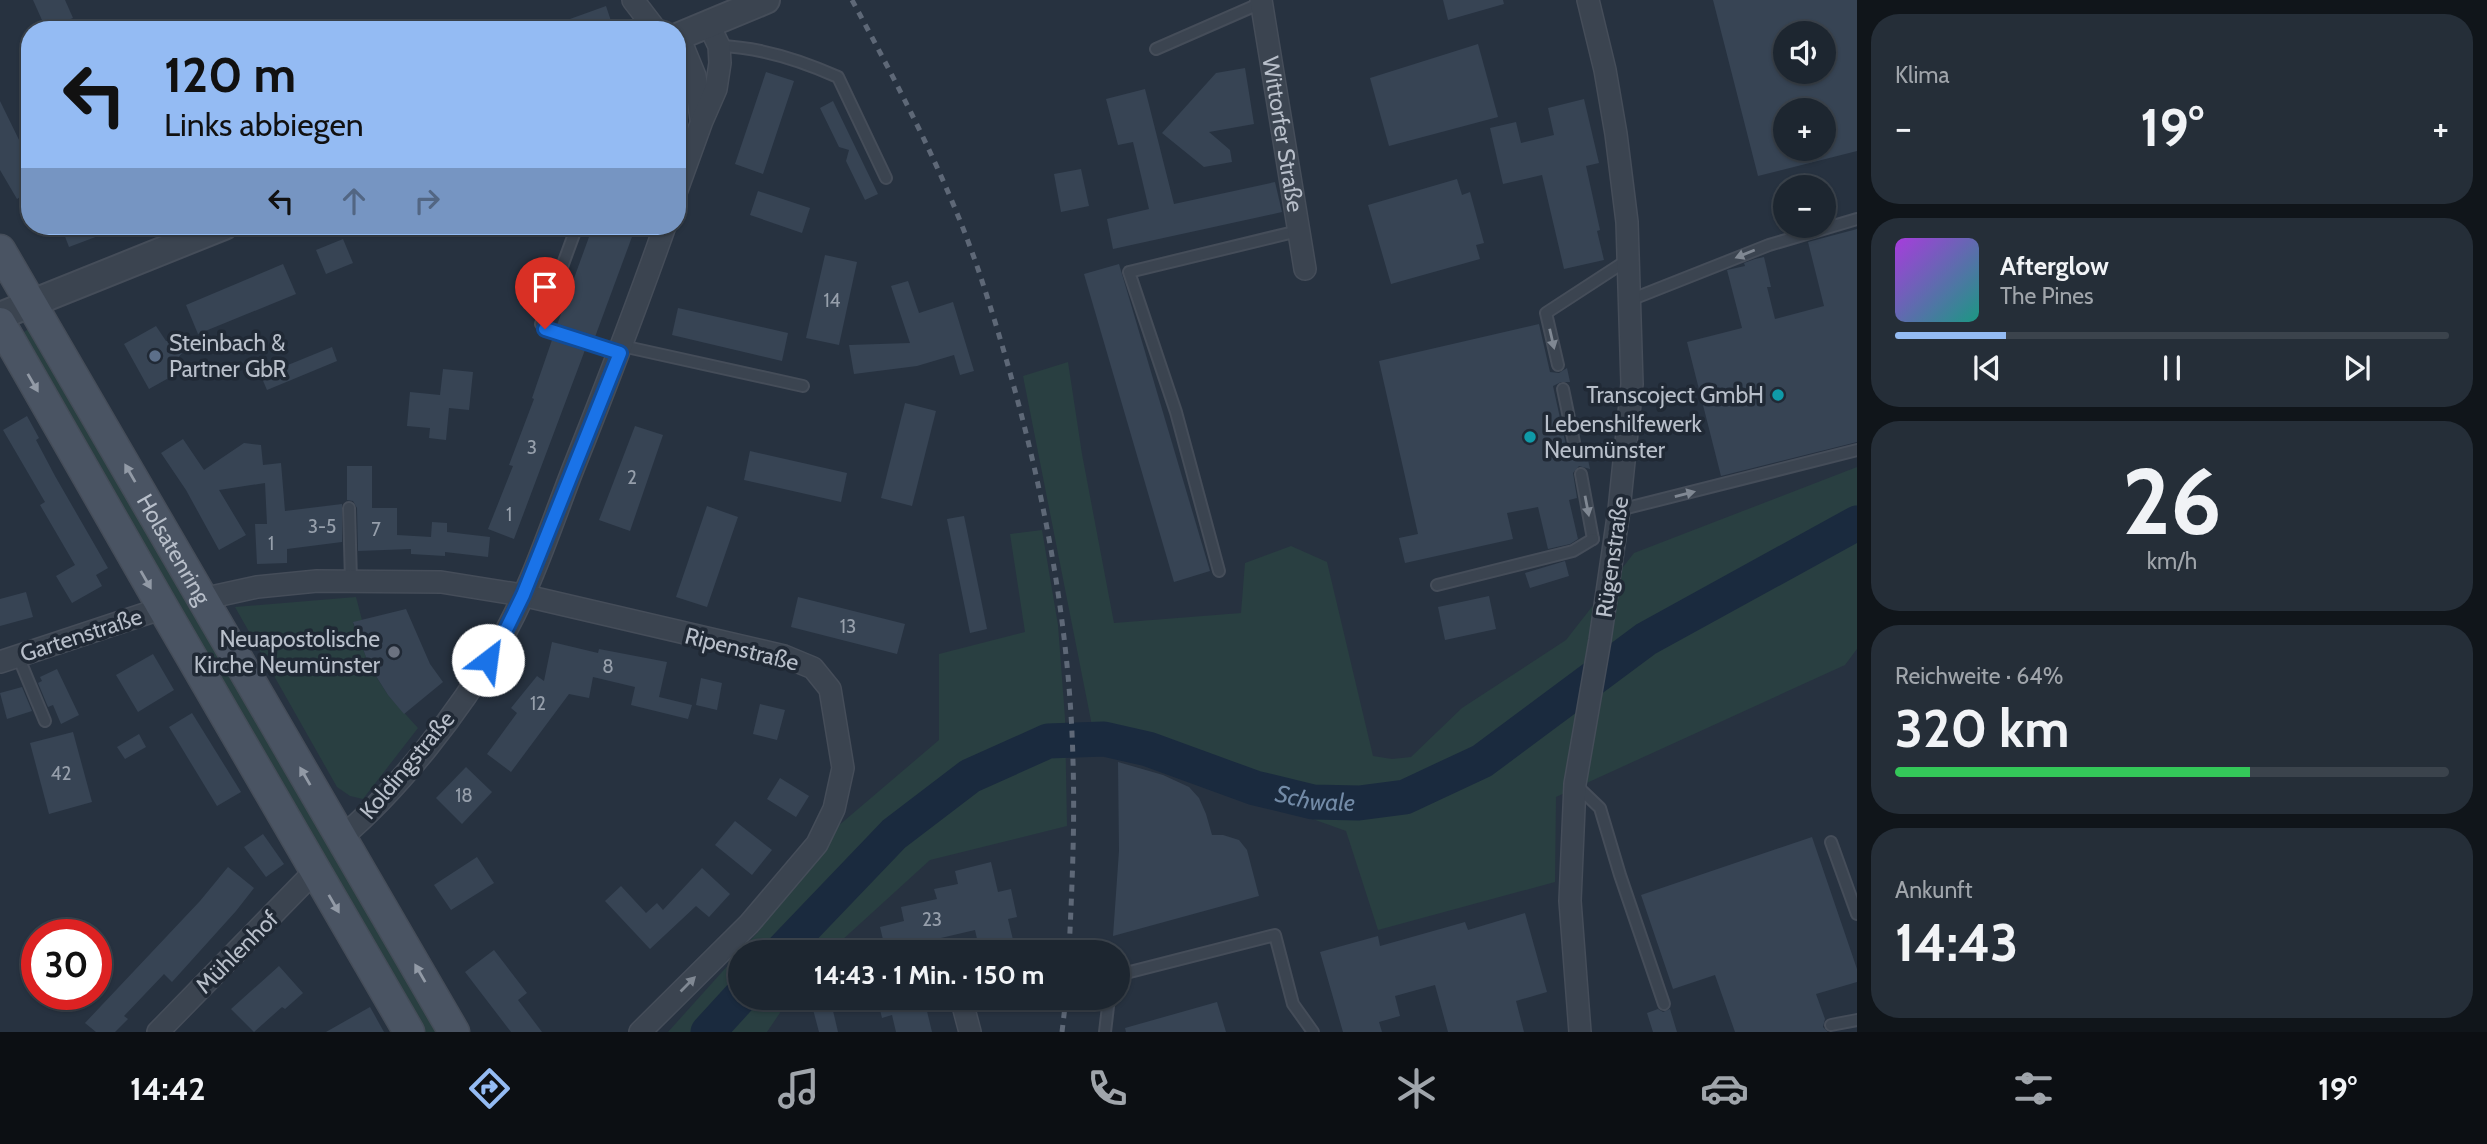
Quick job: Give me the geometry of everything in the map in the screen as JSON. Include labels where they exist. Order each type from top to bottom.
[{"type":"main road","name":"Holsatenring","points":[[0,250],[454,1032]]},
{"type":"main road","name":"Holsatenring","points":[[0,323],[409,1032]]},
{"type":"street","points":[[633,0],[656,21]]},
{"type":"street","points":[[686,34],[714,35],[766,0]]},
{"type":"street","name":"Rügenstraße","points":[[1580,1032],[1570,901],[1575,784],[1599,652],[1619,510],[1632,384],[1629,259],[1616,134],[1605,70],[1588,0]]},
{"type":"street","name":"Wittorfer Straße","points":[[1261,2],[1305,269]]},
{"type":"street","points":[[686,165],[716,89],[720,63],[714,35]]},
{"type":"street","points":[[686,60],[695,76],[702,121]]},
{"type":"street","points":[[0,316],[202,235]]},
{"type":"street","name":"Koldingstraße","points":[[341,838],[374,810],[423,752],[499,644],[523,595],[621,349],[662,235]]},
{"type":"street","name":"Ripenstraße","points":[[202,599],[257,587],[317,581],[441,582],[523,595],[784,656],[813,667],[830,688],[843,768],[834,809],[817,844],[749,924],[640,1032]]},
{"type":"street","name":"Gartenstraße","points":[[9,659],[163,608]]},
{"type":"street","name":"Mühlenhof","points":[[158,1032],[315,871]]},
{"type":"street","points":[[965,1010],[971,1032]]},
{"type":"lane","points":[[1156,49],[1261,2]]},
{"type":"lane","points":[[714,35],[813,66],[838,77],[886,177]]},
{"type":"lane","points":[[1630,300],[1769,244],[1857,219]]},
{"type":"lane","points":[[1219,571],[1175,412],[1129,272],[1298,231]]},
{"type":"lane","points":[[574,235],[541,324],[545,329],[621,349],[803,386]]},
{"type":"lane","points":[[1558,365],[1546,313],[1629,259]]},
{"type":"lane","points":[[1563,389],[1576,452]]},
{"type":"lane","points":[[1619,510],[1857,450]]},
{"type":"lane","points":[[1581,474],[1593,539]]},
{"type":"lane","points":[[349,508],[351,580]]},
{"type":"lane","points":[[1593,539],[1613,548]]},
{"type":"lane","points":[[1437,585],[1573,551],[1593,539]]},
{"type":"lane","points":[[9,659],[45,721]]},
{"type":"lane","points":[[1575,784],[1600,808],[1664,1004]]},
{"type":"lane","points":[[1831,842],[1857,914]]},
{"type":"lane","points":[[1130,972],[1275,934],[1293,1004],[1313,1032]]},
{"type":"lane","points":[[1105,1032],[1108,1010]]},
{"type":"lane","points":[[1831,1026],[1857,1020]]},
{"type":"green space","points":[[32,330],[441,1032],[416,1032],[22,333]]},
{"type":"green space","points":[[1068,362],[1082,454],[1114,623],[1241,613],[1245,563],[1291,546],[1327,562],[1373,756],[1392,759],[1411,757],[1462,708],[1566,640],[1634,553],[1857,467],[1857,649],[1845,665],[1556,797],[1555,882],[1378,930],[1346,831],[1095,741],[1023,376]]},
{"type":"green space","points":[[1042,530],[1058,625],[1065,718],[1067,826],[930,860],[842,940],[751,940],[817,844],[939,740],[939,654],[1025,632],[1010,534]]},
{"type":"green space","points":[[356,597],[362,620],[353,623],[369,665],[388,695],[418,728],[363,799],[350,796],[337,787],[235,607]]},
{"type":"green space","points":[[728,965],[728,1010],[782,1010],[767,1032],[668,1032]]},
{"type":"building","points":[[33,0],[65,0],[73,18],[66,21],[42,21]]},
{"type":"building","points":[[1443,0],[1503,0],[1504,4],[1448,20]]},
{"type":"building","points":[[1713,0],[1857,0],[1857,151],[1836,156],[1836,98],[1773,98],[1773,161],[1817,161],[1758,176]]},
{"type":"building","points":[[606,6],[611,21],[564,21]]},
{"type":"building","points":[[1478,44],[1498,117],[1389,146],[1370,78]]},
{"type":"building","points":[[1245,68],[1254,124],[1209,132],[1230,150],[1232,162],[1204,167],[1162,133],[1216,73]]},
{"type":"building","points":[[766,72],[794,81],[763,174],[735,164]]},
{"type":"building","points":[[1145,89],[1174,204],[1275,182],[1282,212],[1113,249],[1107,219],[1149,209],[1133,142],[1118,145],[1106,99]]},
{"type":"building","points":[[1584,99],[1599,163],[1586,166],[1604,260],[1564,269],[1542,175],[1503,184],[1490,128],[1516,122],[1521,143],[1554,135],[1548,108]]},
{"type":"building","points":[[0,101],[21,144],[21,197],[17,199],[0,170]]},
{"type":"building","points":[[833,101],[878,194],[865,200],[846,161],[849,150],[839,147],[820,108]]},
{"type":"building","points":[[1081,169],[1089,206],[1061,212],[1054,174]]},
{"type":"building","points":[[1457,179],[1462,195],[1470,192],[1484,243],[1476,245],[1480,259],[1391,284],[1368,205]]},
{"type":"building","points":[[758,191],[810,208],[802,233],[750,215]]},
{"type":"building","name":"Transcoject GmbH","points":[[1857,229],[1857,442],[1721,476],[1687,342],[1742,328],[1727,270],[1745,266],[1744,263],[1755,259],[1764,257],[1771,287],[1767,287],[1775,319],[1824,306],[1808,242],[1836,238],[1836,235]]},
{"type":"building","points":[[64,235],[101,235],[69,247]]},
{"type":"building","points":[[590,235],[633,235],[595,337],[557,325]]},
{"type":"building","points":[[343,239],[353,263],[326,274],[316,250]]},
{"type":"building","points":[[825,255],[857,262],[839,345],[806,338]]},
{"type":"building","points":[[283,264],[296,294],[198,334],[186,305]]},
{"type":"building","points":[[1119,264],[1210,571],[1174,582],[1084,274]]},
{"type":"building","points":[[908,281],[919,313],[953,302],[974,371],[960,375],[954,355],[917,366],[854,374],[849,345],[910,343],[891,286]]},
{"type":"building","points":[[678,308],[788,333],[782,361],[672,335]]},
{"type":"building","name":"Lebenshilfewerk Neumünster","points":[[1539,324],[1550,372],[1559,373],[1567,368],[1570,382],[1553,386],[1569,459],[1587,455],[1590,469],[1579,466],[1573,473],[1577,498],[1569,500],[1578,539],[1570,544],[1548,549],[1538,507],[1507,513],[1513,539],[1405,563],[1399,538],[1418,534],[1379,361]]},
{"type":"building","name":"Steinbach & Partner GbR","points":[[156,326],[166,341],[181,345],[182,353],[177,359],[183,370],[149,389],[124,344]]},
{"type":"building","points":[[552,340],[585,350],[514,539],[488,529],[513,466],[509,465],[534,399],[532,398]]},
{"type":"building","points":[[332,347],[337,361],[267,390],[261,376]]},
{"type":"building","points":[[443,369],[473,372],[469,410],[449,408],[446,440],[429,438],[430,428],[407,426],[410,392],[440,395]]},
{"type":"building","points":[[905,403],[936,411],[912,506],[881,498]]},
{"type":"building","points":[[27,416],[55,476],[108,568],[96,575],[102,586],[72,603],[56,576],[75,565],[40,505],[45,502],[3,430]]},
{"type":"building","points":[[635,426],[663,435],[630,531],[599,520]]},
{"type":"building","points":[[183,439],[204,470],[244,443],[261,445],[263,465],[281,463],[285,511],[342,504],[342,542],[287,549],[287,563],[257,564],[255,524],[267,524],[265,483],[219,490],[246,535],[219,550],[186,490],[161,453]]},
{"type":"building","points":[[750,451],[847,473],[841,502],[744,480]]},
{"type":"building","points":[[347,466],[372,466],[372,508],[397,508],[397,535],[431,537],[432,522],[447,523],[447,532],[490,537],[488,557],[445,552],[445,556],[411,554],[411,549],[358,551],[357,508],[353,501],[347,500]]},
{"type":"building","points":[[707,506],[738,517],[707,607],[676,597]]},
{"type":"building","points":[[964,516],[987,629],[970,633],[947,519]]},
{"type":"building","points":[[1565,561],[1569,576],[1530,588],[1525,573]]},
{"type":"building","points":[[26,592],[33,617],[0,626],[0,599]]},
{"type":"building","points":[[1489,596],[1496,629],[1445,640],[1438,607]]},
{"type":"building","points":[[798,597],[905,624],[897,654],[791,627]]},
{"type":"building","name":"Neuapostolische Kirche Neumünster","points":[[406,609],[430,664],[443,682],[404,714],[369,665],[353,622]]},
{"type":"building","points":[[552,642],[598,653],[599,649],[667,662],[659,697],[692,705],[688,719],[631,705],[635,687],[593,677],[589,698],[569,694],[511,772],[487,754],[517,713],[511,708],[537,676],[544,681]]},
{"type":"building","points":[[153,654],[174,690],[138,712],[116,675]]},
{"type":"building","points":[[57,669],[79,715],[61,724],[53,705],[48,707],[38,683],[42,681],[40,677]]},
{"type":"building","points":[[701,678],[722,683],[717,710],[696,705]]},
{"type":"building","points":[[22,687],[32,711],[7,719],[0,693]]},
{"type":"building","points":[[760,704],[785,710],[777,740],[753,734]]},
{"type":"building","points":[[192,713],[241,792],[217,806],[169,727]]},
{"type":"building","points":[[73,732],[92,802],[49,814],[30,743]]},
{"type":"building","points":[[139,734],[146,747],[125,759],[117,747]]},
{"type":"building","points":[[1118,762],[1163,775],[1189,787],[1199,798],[1212,835],[1239,840],[1247,850],[1259,896],[1113,936],[1119,851]]},
{"type":"building","points":[[466,767],[492,792],[462,824],[436,798]]},
{"type":"building","points":[[780,778],[809,796],[796,817],[767,799]]},
{"type":"building","points":[[735,821],[772,850],[752,875],[715,845]]},
{"type":"building","points":[[263,834],[284,864],[266,877],[244,847]]},
{"type":"building","points":[[1812,837],[1857,969],[1857,982],[1816,994],[1825,1019],[1823,1027],[1828,1032],[1735,1032],[1715,975],[1673,989],[1641,895]]},
{"type":"building","points":[[477,857],[494,883],[451,910],[434,885]]},
{"type":"building","points":[[991,862],[998,892],[1011,889],[1017,917],[1008,919],[1013,940],[977,940],[975,930],[932,940],[883,940],[880,927],[904,921],[901,907],[937,899],[934,889],[958,884],[955,871]]},
{"type":"building","points":[[228,867],[254,888],[172,982],[164,974],[124,1016],[128,1019],[115,1032],[96,1032],[85,1023],[97,1010],[112,1010],[112,994],[200,901]]},
{"type":"building","points":[[702,868],[730,894],[709,917],[696,906],[650,949],[605,901],[621,886],[646,913],[657,903],[663,910]]},
{"type":"building","points":[[1525,913],[1547,992],[1516,1001],[1524,1032],[1448,1032],[1435,985],[1395,996],[1400,1016],[1379,1022],[1382,1032],[1343,1032],[1320,952],[1378,936],[1380,946],[1465,922],[1468,930]]},
{"type":"building","points":[[494,950],[527,993],[518,1000],[542,1032],[511,1032],[465,972]]},
{"type":"building","points":[[279,966],[303,993],[285,1009],[282,1007],[254,1032],[231,1009]]},
{"type":"building","points":[[1217,1002],[1226,1032],[1126,1032],[1125,1028]]},
{"type":"building","points":[[370,1007],[384,1032],[326,1032]]},
{"type":"building","points":[[1658,1009],[1663,1012],[1670,1009],[1677,1032],[1653,1032],[1647,1013]]},
{"type":"building","points":[[813,1010],[833,1010],[838,1032],[819,1032]]},
{"type":"building","points":[[880,1010],[927,1010],[932,1032],[896,1032],[892,1015],[882,1018]]},
{"type":"waterway","name":"Schwale","points":[[792,940],[894,834],[970,776],[1048,741],[1104,739],[1148,749],[1255,788],[1313,802],[1359,803],[1405,797],[1482,761],[1646,639],[1857,523]]},
{"type":"waterway","name":"Schwale","points":[[708,1032],[728,1010]]},
{"type":"railway","points":[[852,0],[907,104],[956,211],[1001,342],[1032,459],[1056,579],[1070,700],[1074,809],[1070,940]]},
{"type":"railway","points":[[1062,1032],[1065,1010]]},
{"type":"place","name":"Steinbach & Partner GbR","points":[[155,356]]},
{"type":"place","name":"Transcoject GmbH","points":[[1778,395]]},
{"type":"place","name":"Lebenshilfewerk Neumünster","points":[[1530,437]]},
{"type":"place","name":"Neuapostolische Kirche Neumünster","points":[[394,652]]},
{"type":"route","points":[[488,660],[523,595],[620,353],[545,329]]}]
